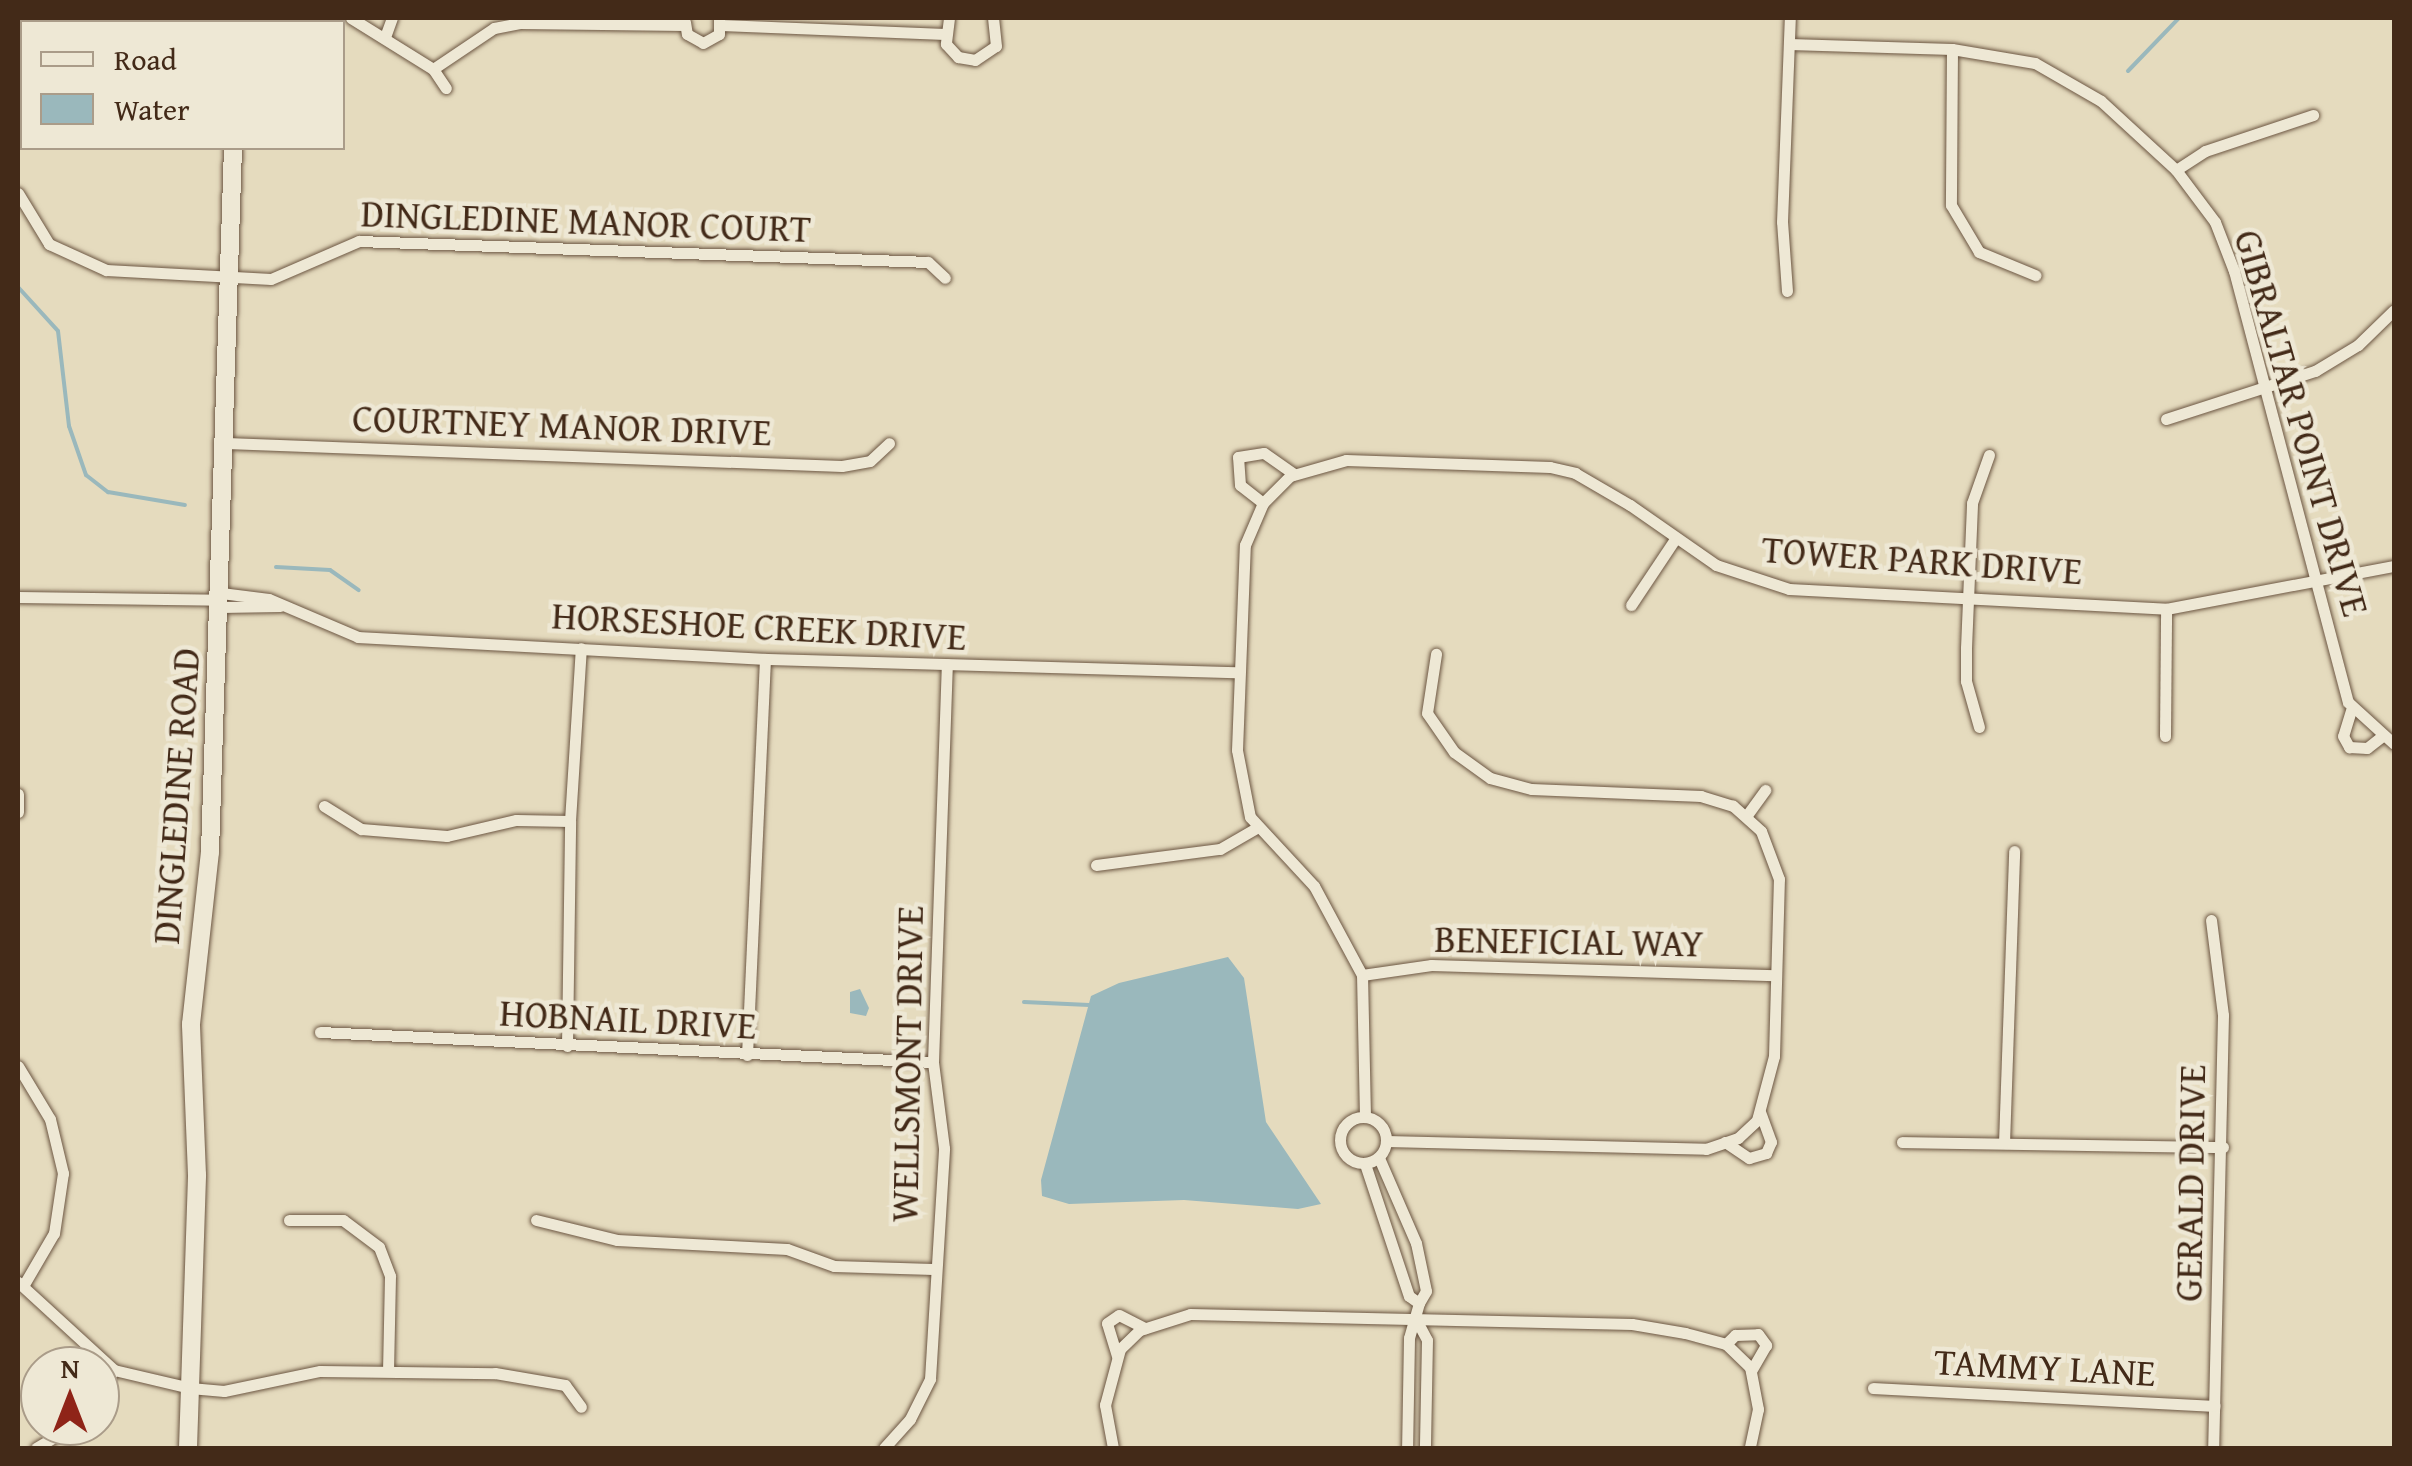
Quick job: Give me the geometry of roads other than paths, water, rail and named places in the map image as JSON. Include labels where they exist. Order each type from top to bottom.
[{"type":"street","points":[[354,18],[432,69],[446,88]]},
{"type":"street","points":[[385,37],[392,18]]},
{"type":"street","points":[[944,34],[950,18]]},
{"type":"street","points":[[944,34],[958,56],[983,58],[998,38],[994,18]]},
{"type":"street","points":[[1787,291],[1782,222],[1790,18]]},
{"type":"street","points":[[432,69],[494,28],[520,22],[685,21],[692,39],[703,43],[720,22],[944,34]]},
{"type":"street","name":"GIBRALTAR POINT DRIVE","points":[[1790,44],[1952,49],[2022,59],[2069,79],[2176,170],[2221,236],[2352,707],[2345,743],[2360,750],[2382,737]]},
{"type":"street","points":[[1952,49],[1951,206],[1979,252],[2035,275]]},
{"type":"street","points":[[2176,170],[2204,151],[2313,115]]},
{"type":"street","name":"DINGLEDINE ROAD","points":[[188,1448],[196,1175],[191,1024],[210,852],[234,150]]},
{"type":"street","name":"DINGLEDINE MANOR COURT","points":[[18,192],[49,244],[85,264],[270,279],[297,272],[340,244],[359,241],[928,262],[944,278]]},
{"type":"street","points":[[2166,419],[2266,390],[2358,345],[2394,310]]},
{"type":"street","name":"COURTNEY MANOR DRIVE","points":[[226,443],[842,466],[870,461],[889,443]]},
{"type":"street","points":[[1263,503],[1240,486],[1238,457],[1264,453],[1294,474]]},
{"type":"street","points":[[1980,727],[1966,681],[1968,596],[1972,503],[1989,455]]},
{"type":"street","name":"TOWER PARK DRIVE","points":[[1365,1117],[1362,976],[1314,886],[1258,827],[1240,778],[1239,672],[1245,544],[1263,503],[1294,474],[1346,460],[1550,467],[1575,473],[1630,504],[1676,539],[1747,580],[1788,589],[2166,609],[2314,578],[2394,566]]},
{"type":"street","points":[[1630,606],[1676,539]]},
{"type":"street","name":"HORSESHOE CREEK DRIVE","points":[[18,597],[221,600],[284,606],[358,636],[765,658],[1239,672]]},
{"type":"street","points":[[2164,736],[2166,609]]},
{"type":"street","points":[[567,1046],[570,821],[581,648]]},
{"type":"street","points":[[1386,1141],[1656,1149],[1725,1142],[1738,1138],[1760,1112],[1774,1056],[1778,864],[1747,815],[1701,796],[1531,789],[1490,778],[1454,752],[1427,713],[1436,654]]},
{"type":"street","points":[[747,1056],[765,658]]},
{"type":"street","name":"WELLSMONT DRIVE","points":[[884,1448],[910,1419],[930,1379],[933,1270],[944,1148],[933,1062],[947,664]]},
{"type":"street","name":"GIBRALTAR POINT DRIVE","points":[[2352,707],[2394,744]]},
{"type":"street","points":[[1747,815],[1764,790]]},
{"type":"street","points":[[18,794],[18,812]]},
{"type":"street","points":[[324,806],[361,829],[447,836],[516,820],[570,821]]},
{"type":"street","points":[[1096,865],[1220,849],[1258,827]]},
{"type":"street","points":[[2004,1144],[2014,852]]},
{"type":"street","name":"GERALD DRIVE","points":[[2210,920],[2223,1010],[2223,1147],[2213,1448]]},
{"type":"street","name":"BENEFICIAL WAY","points":[[1362,976],[1431,964],[1775,976]]},
{"type":"street","name":"HOBNAIL DRIVE","points":[[320,1032],[747,1056],[933,1062]]},
{"type":"street","points":[[18,1066],[50,1119],[62,1173],[54,1233],[20,1284],[88,1346]]},
{"type":"street","points":[[1725,1142],[1749,1158],[1766,1153],[1771,1142],[1760,1112]]},
{"type":"street","points":[[1365,1117],[1379,1123],[1386,1141],[1379,1158],[1365,1164],[1344,1155],[1340,1141],[1350,1121],[1365,1117]]},
{"type":"street","points":[[1902,1142],[2223,1147]]},
{"type":"street","points":[[1379,1158],[1416,1243],[1426,1291],[1419,1303],[1418,1323],[1409,1338],[1406,1448]]},
{"type":"street","points":[[1365,1164],[1409,1296],[1419,1303]]},
{"type":"street","points":[[289,1220],[343,1220],[379,1247],[390,1276],[388,1370]]},
{"type":"street","points":[[536,1220],[617,1240],[787,1250],[834,1266],[933,1270]]},
{"type":"street","points":[[1111,1447],[1105,1405],[1117,1356],[1144,1328],[1190,1314],[1418,1323],[1632,1324],[1726,1344],[1751,1371],[1758,1409],[1750,1448]]},
{"type":"street","points":[[1117,1356],[1107,1323],[1119,1315],[1144,1328]]},
{"type":"street","points":[[1418,1323],[1427,1340],[1425,1448]]},
{"type":"street","points":[[1726,1344],[1749,1330],[1758,1334],[1766,1345],[1751,1371]]},
{"type":"street","points":[[120,1371],[190,1388],[224,1391],[320,1370],[495,1372],[565,1385],[581,1407]]},
{"type":"street","name":"TAMMY LANE","points":[[1873,1388],[2214,1406]]},
{"type":"water","points":[[1228,957],[1244,978],[1266,1122],[1321,1204],[1298,1209],[1184,1200],[1069,1204],[1042,1196],[1041,1180],[1091,996],[1119,983]]},
{"type":"water","points":[[860,989],[869,1008],[866,1016],[850,1013],[850,992]]},
{"type":"waterway","points":[[2128,71],[2179,18]]},
{"type":"waterway","points":[[18,287],[58,331],[69,426],[86,475],[108,492],[185,505]]},
{"type":"waterway","points":[[276,567],[330,570],[359,590]]},
{"type":"waterway","points":[[1024,1002],[1089,1005]]}]
